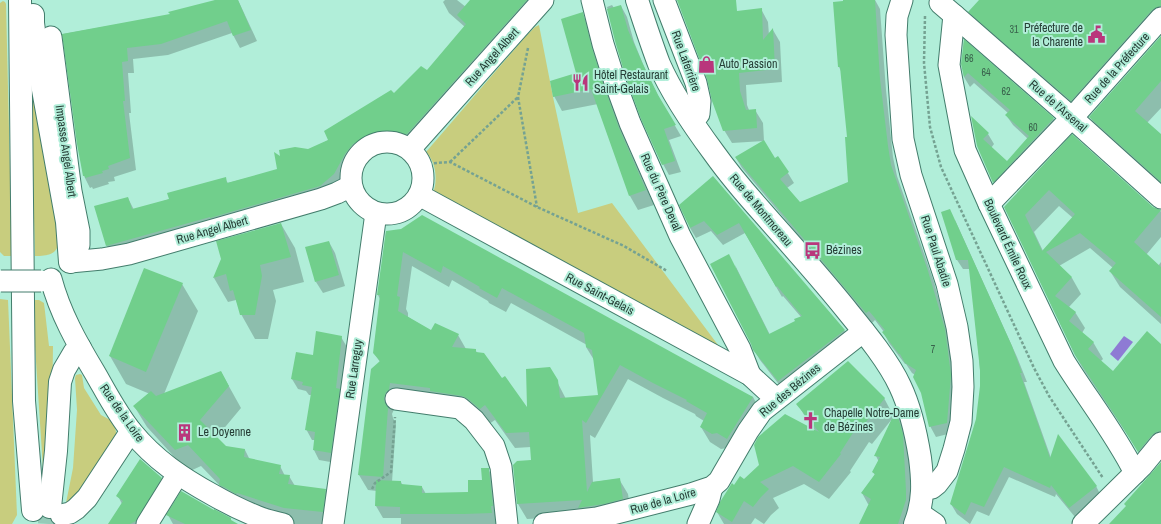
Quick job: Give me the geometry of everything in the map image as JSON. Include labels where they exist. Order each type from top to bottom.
[{"type":"main road","name":"Rue de Montmoreau","points":[[637,0],[659,64],[692,122],[714,154],[748,196],[864,331],[900,386],[908,406],[917,439],[923,489],[923,520]]},
{"type":"main road","points":[[22,1],[33,23],[38,62],[66,222],[70,262]]},
{"type":"main road","points":[[22,1],[24,401],[48,510]]},
{"type":"main road","points":[[48,510],[56,451],[60,382],[64,370],[74,353],[80,348]]},
{"type":"street","name":"Rue Angel Albert","points":[[415,157],[543,0]]},
{"type":"street","name":"Rue du Père Deval","points":[[592,0],[603,44],[630,123],[680,236],[740,349],[750,375]]},
{"type":"street","name":"Rue Laferrière","points":[[664,0],[696,83],[700,102],[698,114],[692,122]]},
{"type":"street","name":"Rue Paul Abadie","points":[[902,0],[897,16],[896,35],[903,139],[911,175],[947,284],[959,341],[964,387],[961,422],[947,471],[932,488],[923,489]]},
{"type":"street","name":"Rue de l'Arsenal","points":[[943,5],[1161,198]]},
{"type":"street","name":"Boulevard Émile Roux","points":[[943,5],[949,65],[965,150],[989,204],[1064,361],[1126,454],[1135,473]]},
{"type":"street","name":"Rue de la Préfecture","points":[[989,204],[1072,118],[1161,18]]},
{"type":"street","name":"Impasse Angel Albert","points":[[46,280],[58,276],[65,271],[79,244],[79,231],[70,184],[51,37]]},
{"type":"street","points":[[384,142],[396,143],[415,157],[423,175],[422,185],[419,195],[411,205],[400,212],[388,215],[376,213],[367,209],[354,195],[351,186],[350,173],[354,162],[362,152],[372,145],[384,142]]},
{"type":"street","name":"Rue Angel Albert","points":[[70,262],[102,259],[136,252],[321,199],[351,186]]},
{"type":"street","name":"Rue Saint-Gelais","points":[[419,195],[750,375],[776,399]]},
{"type":"street","name":"Rue Larreguy","points":[[333,524],[376,213]]},
{"type":"street","points":[[1,281],[46,280]]},
{"type":"street","name":"Rue de la Loire","points":[[46,280],[55,294],[60,308],[80,348],[112,402],[131,431],[148,449],[164,464],[178,474],[232,505],[258,517],[283,524]]},
{"type":"street","name":"Rue des Bézines","points":[[698,524],[709,499],[712,487],[724,474],[748,431],[762,411],[864,331]]},
{"type":"street","points":[[396,399],[460,408],[474,420],[494,446],[501,467],[507,524]]},
{"type":"street","points":[[48,510],[70,513],[76,509],[87,498],[131,431]]},
{"type":"street","points":[[1083,524],[1135,473],[1161,443]]},
{"type":"street","points":[[147,524],[178,474]]},
{"type":"street","name":"Rue de la Loire","points":[[544,524],[597,518],[691,494],[712,487]]},
{"type":"path","points":[[528,46],[518,97],[537,207]]},
{"type":"path","points":[[450,162],[518,97]]},
{"type":"path","points":[[415,157],[450,162],[537,207],[624,246],[667,271]]},
{"type":"path","points":[[372,489],[375,483],[391,472],[396,399]]},
{"type":"green space","points":[[3,1],[6,4],[12,256],[4,256],[0,252],[0,3]]},
{"type":"green space","points":[[539,25],[578,213],[612,203],[721,349],[433,193],[436,177],[435,171],[432,161],[426,152],[526,36]]},
{"type":"green space","points":[[30,68],[60,233],[57,249],[51,254],[41,256],[35,256]]},
{"type":"green space","points":[[0,299],[8,300],[17,515],[12,524],[0,524]]},
{"type":"green space","points":[[32,300],[39,300],[44,303],[49,346],[53,346],[52,416],[43,469]]},
{"type":"green space","points":[[76,375],[82,375],[84,388],[101,415],[114,422],[117,437],[79,498],[66,503],[73,468],[77,410],[75,378]]},
{"type":"shaded area","points":[[1124,336],[1133,342],[1118,361],[1110,354]]},
{"type":"building","points":[[215,0],[238,0],[251,30],[233,36],[227,21],[161,44],[127,48],[128,61],[122,62],[125,101],[123,101],[130,158],[108,166],[109,169],[102,171],[103,173],[85,178],[85,176],[83,176],[77,144],[62,34],[170,14],[168,12]]},
{"type":"building","points":[[470,0],[527,0],[407,134],[384,133],[371,135],[353,144],[345,154],[334,174],[320,186],[106,246],[94,206],[128,197],[132,209],[169,199],[167,193],[226,177],[227,183],[277,169],[274,152],[280,156],[279,150],[295,147],[308,149],[328,140],[324,131],[391,90],[394,93],[421,66],[427,70],[466,24],[457,15]]},
{"type":"building","points":[[677,0],[736,0],[737,11],[762,8],[763,40],[773,28],[775,69],[739,73],[740,91],[746,110],[756,109],[757,128],[723,131],[712,101],[707,79]]},
{"type":"building","points":[[843,0],[875,0],[880,79],[891,165],[928,271],[945,329],[951,375],[947,423],[929,427],[921,393],[913,377],[916,370],[905,363],[900,354],[882,332],[885,330],[869,311],[866,313],[735,157],[764,140],[775,158],[778,156],[789,172],[780,179],[800,202],[848,182],[845,137],[847,137],[840,67],[838,67],[833,2]]},
{"type":"building","points":[[979,0],[1161,0],[1161,6],[1152,10],[1071,101],[968,12]]},
{"type":"building","points":[[621,5],[628,30],[642,62],[658,95],[676,125],[664,129],[675,161],[662,165],[641,119],[626,78],[615,41],[607,9]]},
{"type":"building","points":[[583,12],[604,86],[619,128],[646,190],[629,196],[591,89],[553,97],[550,81],[576,73],[561,19]]},
{"type":"building","points":[[1161,36],[1161,81],[1135,111],[1161,134],[1161,182],[1089,117]]},
{"type":"building","points":[[964,39],[1054,118],[993,183],[977,146],[971,116],[989,133],[983,139],[1007,161],[1029,136],[1005,115],[1010,110],[968,73],[964,77],[961,64]]},
{"type":"building","points":[[1072,134],[1153,207],[1161,210],[1134,242],[1161,267],[1161,317],[1109,271],[1116,263],[1080,233],[1046,252],[1072,277],[1055,296],[1076,312],[1069,321],[1094,342],[1088,349],[1113,371],[1147,331],[1161,344],[1161,431],[1152,435],[1138,452],[1075,355],[1004,207]],"holes":[[[1049,190],[1075,214],[1042,251],[1025,215]]]},
{"type":"building","points":[[713,176],[845,330],[778,381],[753,350],[710,264],[729,254],[769,334],[802,316],[777,286],[776,287],[739,223],[717,235],[704,221],[690,228],[679,205]]},
{"type":"building","points":[[950,209],[1012,346],[1050,458],[1058,434],[1097,486],[1069,508],[1051,485],[1050,488],[1004,467],[984,507],[971,502],[965,515],[950,504],[976,419],[980,386],[980,370],[968,260],[956,260],[941,212]]},
{"type":"building","points":[[422,215],[753,397],[727,439],[717,433],[712,434],[700,427],[707,413],[686,401],[687,400],[620,365],[586,423],[582,420],[587,492],[592,482],[620,478],[623,499],[578,508],[582,500],[517,504],[513,465],[517,461],[531,460],[529,432],[506,433],[485,405],[480,409],[462,396],[430,391],[430,388],[390,383],[389,390],[386,392],[384,398],[388,408],[383,477],[358,475],[371,369],[380,361],[373,353],[380,295],[377,295],[386,231],[401,229]],"holes":[[[403,252],[441,273],[443,266],[497,298],[502,288],[584,333],[586,347],[592,350],[598,395],[560,398],[558,380],[550,367],[526,369],[527,407],[505,376],[502,378],[484,353],[476,352],[476,349],[452,347],[459,334],[435,323],[431,330],[398,311],[400,297],[397,296]]]},
{"type":"building","points":[[281,223],[291,257],[260,265],[262,276],[255,315],[240,315],[233,290],[230,291],[226,274],[213,278],[221,259],[216,241]]},
{"type":"building","points":[[329,241],[339,275],[315,282],[305,247]]},
{"type":"building","points":[[144,268],[183,283],[146,372],[109,356]]},
{"type":"building","points":[[316,331],[342,336],[336,388],[340,389],[331,453],[313,450],[315,432],[305,430],[312,387],[302,385],[303,382],[291,379],[296,352],[313,355]]},
{"type":"building","name":"Chapelle Notre-Dame de Bézines","points":[[848,361],[885,398],[862,427],[858,425],[840,453],[841,454],[819,482],[793,466],[760,482],[769,489],[753,507],[744,501],[732,522],[716,512],[720,502],[732,483],[734,485],[740,476],[744,479],[759,465],[754,445],[758,437],[785,414],[819,432],[796,404]]},
{"type":"building","name":"Le Doyenne","points":[[221,371],[229,386],[200,420],[226,446],[245,449],[244,457],[281,465],[279,474],[290,475],[288,484],[326,489],[323,512],[284,508],[237,493],[236,494],[219,485],[220,479],[188,445],[175,450],[133,406],[151,391],[156,396]]},
{"type":"building","points":[[896,410],[903,434],[906,500],[898,524],[859,524],[871,499],[861,493],[875,474],[872,472],[880,457],[874,456]]},
{"type":"building","points":[[140,459],[162,478],[136,521],[130,524],[108,524],[123,501],[116,496]]},
{"type":"building","points":[[1161,462],[1161,524],[1109,524],[1126,506],[1124,504]]},
{"type":"building","points":[[481,468],[489,468],[493,506],[491,506],[492,513],[400,514],[400,507],[375,506],[376,480],[401,481],[401,484],[422,486],[422,493],[468,492],[468,480],[482,480]]},
{"type":"building","points":[[181,491],[231,518],[231,520],[238,524],[185,524],[166,515]]},
{"type":"tunnel","points":[[49,524],[50,507]]},
{"type":"place","name":"Préfecture de la Charente","points":[[1096,35]]},
{"type":"place","name":"Auto Passion","points":[[706,64]]},
{"type":"place","name":"Hôtel Restaurant Saint-Gelais","points":[[581,82]]},
{"type":"place","name":"Bézines","points":[[813,250]]},
{"type":"place","name":"Chapelle Notre-Dame de Bézines","points":[[811,420]]},
{"type":"place","name":"Le Doyenne","points":[[185,432]]}]
